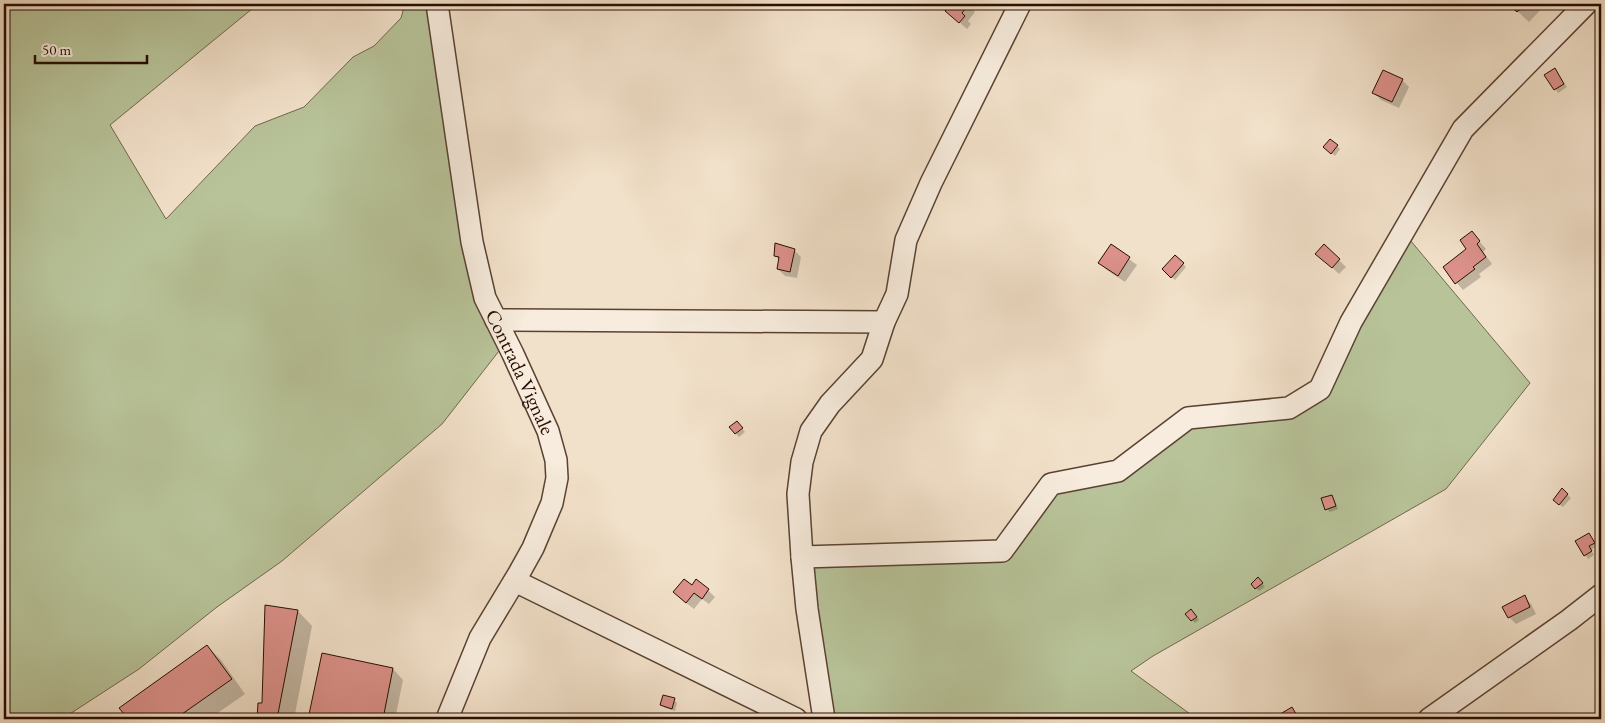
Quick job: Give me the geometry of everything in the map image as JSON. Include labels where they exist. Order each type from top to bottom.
[{"type":"street","name":"Contrada Vignale","points":[[437,4],[472,242],[485,298],[548,431],[556,460],[557,478],[552,503],[533,548],[480,638],[446,719]]},
{"type":"street","points":[[824,719],[807,609],[798,494],[802,462],[810,431],[830,404],[872,360],[884,322],[897,294],[906,240],[931,183],[1020,4]]},
{"type":"street","points":[[802,557],[1002,551],[1051,484],[1118,471],[1188,418],[1289,408],[1320,389],[1351,322],[1463,129],[1586,4]]},
{"type":"street","points":[[496,320],[884,322]]},
{"type":"street","points":[[515,581],[796,719]]},
{"type":"street","points":[[1429,719],[1569,620],[1601,595]]},
{"type":"green space","points":[[4,4],[258,4],[110,125],[166,219],[255,126],[304,107],[353,57],[374,46],[401,18],[405,4],[429,4],[502,344],[499,351],[442,424],[282,561],[217,607],[139,669],[62,719],[4,719]]},
{"type":"green space","points":[[1410,240],[1530,383],[1446,489],[1153,656],[1131,671],[1197,719],[843,719],[842,716],[830,714],[825,708],[813,566],[1006,556],[1055,490],[1123,476],[1193,420],[1292,414],[1357,323]]},
{"type":"building","points":[[951,4],[969,4],[962,13],[965,16],[959,23],[945,11]]},
{"type":"building","points":[[1508,4],[1526,4],[1517,12]]},
{"type":"building","points":[[1555,68],[1564,84],[1554,90],[1544,75]]},
{"type":"building","points":[[1383,70],[1403,79],[1392,102],[1372,93]]},
{"type":"building","points":[[1330,139],[1338,145],[1331,154],[1323,147]]},
{"type":"building","points":[[1472,231],[1480,241],[1477,244],[1486,257],[1473,267],[1475,269],[1455,284],[1443,267],[1466,249],[1460,240]]},
{"type":"building","points":[[775,243],[795,249],[790,272],[777,269],[779,257],[774,256]]},
{"type":"building","points":[[1111,244],[1130,257],[1118,276],[1098,263]]},
{"type":"building","points":[[1324,244],[1340,259],[1332,268],[1315,254]]},
{"type":"building","points":[[1175,255],[1184,263],[1171,278],[1162,269]]},
{"type":"building","points":[[737,421],[743,428],[735,434],[729,427]]},
{"type":"building","points":[[1562,488],[1568,494],[1559,505],[1553,500]]},
{"type":"building","points":[[1332,495],[1336,506],[1325,510],[1321,498]]},
{"type":"building","points":[[1589,533],[1595,543],[1589,546],[1592,551],[1584,556],[1575,541]]},
{"type":"building","points":[[1258,577],[1263,583],[1255,589],[1251,584]]},
{"type":"building","points":[[684,579],[692,585],[696,579],[709,589],[702,599],[694,593],[686,603],[673,592]]},
{"type":"building","points":[[1525,595],[1530,607],[1508,618],[1502,607]]},
{"type":"building","points":[[265,605],[298,610],[277,719],[257,719],[258,703],[262,703]]},
{"type":"building","points":[[1191,609],[1197,617],[1191,621],[1185,614]]},
{"type":"building","points":[[207,645],[232,679],[175,719],[128,719],[119,708]]},
{"type":"building","points":[[322,653],[393,668],[383,719],[308,719]]},
{"type":"building","points":[[663,695],[675,698],[672,709],[660,705]]},
{"type":"building","points":[[1292,707],[1299,719],[1272,719]]}]
